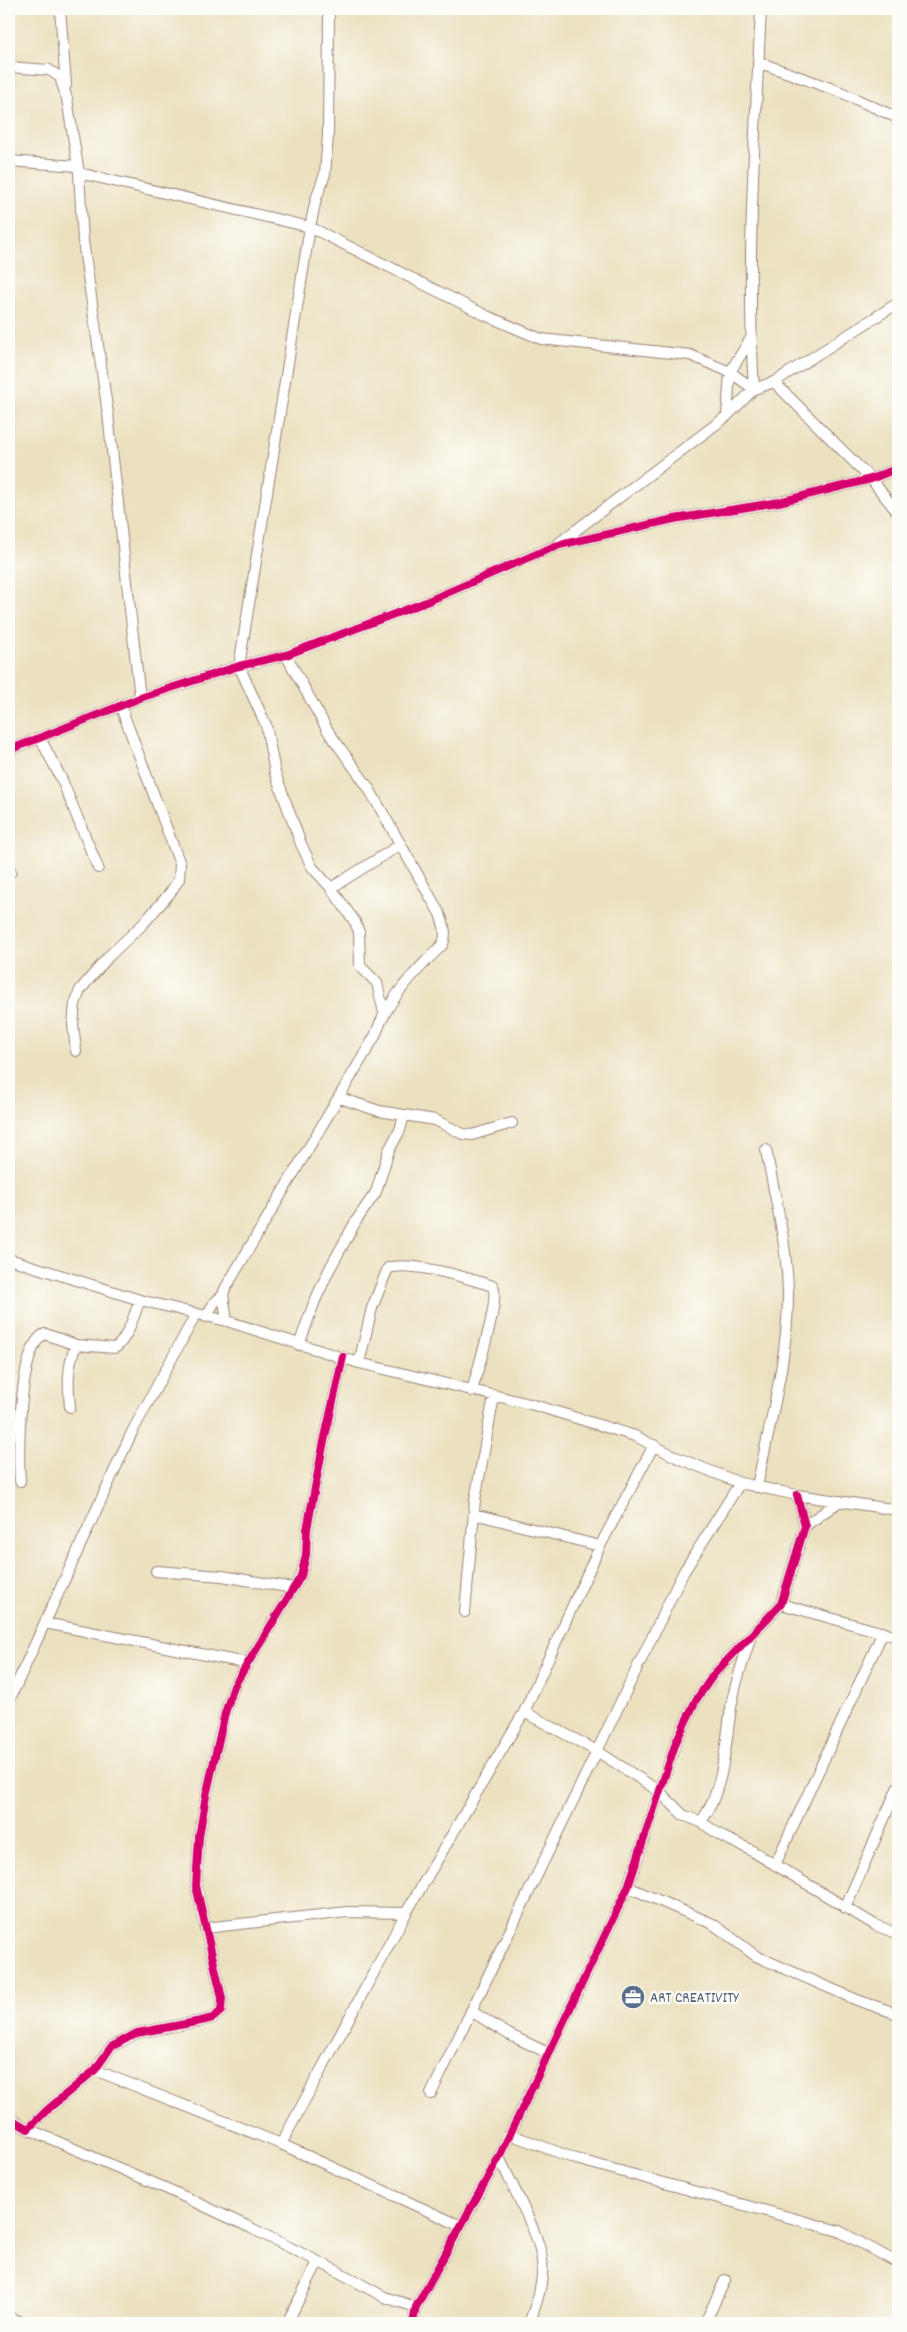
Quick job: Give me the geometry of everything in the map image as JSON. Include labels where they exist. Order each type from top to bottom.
[{"type":"street","points":[[60,9],[67,99],[78,170],[83,241],[108,414],[140,698]]},
{"type":"street","points":[[329,9],[328,135],[325,174],[316,200],[310,227],[239,666],[266,725],[275,773],[301,844],[312,867],[331,888],[355,922],[358,932],[360,966],[377,982],[384,1013]]},
{"type":"street","points":[[754,389],[751,338],[761,9]]},
{"type":"street","points":[[758,62],[838,91],[898,118]]},
{"type":"street","points":[[9,67],[49,70],[60,77],[67,99]]},
{"type":"street","points":[[9,160],[78,170],[310,227],[487,316],[541,338],[690,355],[730,372],[754,389]]},
{"type":"street","points":[[555,546],[727,416],[754,389],[774,382],[898,303]]},
{"type":"street","points":[[727,416],[730,372],[751,338]]},
{"type":"street","points":[[774,382],[871,479],[898,513]]},
{"type":"street","points":[[9,750],[140,698],[239,666],[286,656],[426,602],[555,546],[674,519],[779,502],[871,479],[898,468]]},
{"type":"street","points":[[9,1701],[132,1432],[201,1315],[223,1295],[340,1098],[375,1036],[384,1013],[399,991],[443,944],[445,937],[445,927],[440,914],[368,787],[328,731],[286,656]]},
{"type":"street","points":[[76,1051],[73,1025],[74,1004],[80,990],[109,956],[143,924],[178,879],[180,864],[120,705]]},
{"type":"street","points":[[40,738],[62,780],[98,868]]},
{"type":"street","points":[[331,888],[400,845]]},
{"type":"street","points":[[340,1098],[378,1112],[434,1120],[463,1134],[472,1135],[512,1123]]},
{"type":"street","points":[[299,1345],[314,1303],[330,1270],[356,1221],[376,1192],[389,1150],[400,1130],[404,1115]]},
{"type":"street","points":[[757,1487],[786,1335],[788,1292],[785,1249],[766,1150]]},
{"type":"street","points":[[9,1259],[140,1300],[227,1321],[359,1363],[534,1406],[635,1436],[678,1458],[757,1487],[898,1510]]},
{"type":"street","points":[[359,1363],[372,1308],[388,1268],[408,1265],[469,1278],[493,1286],[496,1292],[494,1308],[472,1391]]},
{"type":"street","points":[[223,1295],[227,1321]]},
{"type":"street","points":[[20,1481],[20,1416],[24,1384],[38,1337],[45,1334],[76,1345],[106,1349],[119,1345],[140,1300]]},
{"type":"street","points":[[70,1408],[68,1374],[71,1357],[76,1345]]},
{"type":"street","points":[[28,2129],[47,2110],[95,2070],[111,2047],[137,2033],[213,2018],[221,2011],[222,1998],[196,1886],[199,1837],[225,1713],[234,1686],[246,1663],[301,1576],[306,1555],[307,1529],[333,1393],[343,1357]]},
{"type":"street","points":[[465,1612],[474,1514],[494,1396]]},
{"type":"street","points":[[281,2144],[406,1913],[524,1712],[600,1546],[654,1445]]},
{"type":"street","points":[[431,2094],[683,1573],[740,1482]]},
{"type":"street","points":[[413,2323],[416,2307],[499,2157],[628,1887],[676,1742],[696,1700],[714,1674],[780,1604],[805,1526],[797,1495]]},
{"type":"street","points":[[805,1526],[840,1500]]},
{"type":"street","points":[[474,1514],[600,1546]]},
{"type":"street","points":[[156,1572],[222,1576],[293,1588]]},
{"type":"street","points":[[780,1604],[898,1637]]},
{"type":"street","points":[[45,1623],[246,1663]]},
{"type":"street","points":[[774,1865],[883,1632]]},
{"type":"street","points":[[701,1822],[714,1794],[727,1749],[731,1707],[750,1637]]},
{"type":"street","points":[[524,1712],[597,1751],[659,1791],[683,1815],[701,1822],[723,1837],[749,1848],[875,1925],[898,1934]]},
{"type":"street","points":[[845,1908],[898,1788]]},
{"type":"street","points":[[628,1887],[713,1924],[756,1956],[856,2000],[898,2014]]},
{"type":"street","points":[[206,1928],[347,1912],[406,1913]]},
{"type":"street","points":[[471,2011],[508,2034],[548,2053]]},
{"type":"street","points":[[95,2070],[281,2144],[461,2226]]},
{"type":"street","points":[[9,2118],[28,2129],[172,2191],[318,2262],[384,2297],[416,2307]]},
{"type":"street","points":[[509,2134],[576,2159],[839,2230],[898,2263]]},
{"type":"street","points":[[499,2157],[537,2240],[542,2258],[539,2298],[529,2323]]},
{"type":"street","points":[[286,2323],[318,2262]]},
{"type":"street","points":[[704,2323],[725,2280]]},
{"type":"street","points":[[9,2317],[22,2323]]},
{"type":"cycle path","points":[[9,750],[140,698],[239,666],[286,655],[426,602],[555,546],[674,519],[779,502],[871,479],[898,468]]},
{"type":"cycle path","points":[[9,2118],[28,2129],[47,2110],[95,2070],[111,2047],[137,2033],[213,2018],[221,2011],[222,1998],[196,1886],[199,1837],[206,1796],[225,1713],[234,1686],[301,1576],[306,1555],[307,1529],[343,1357]]},
{"type":"cycle path","points":[[413,2323],[416,2307],[499,2157],[628,1887],[676,1742],[696,1700],[714,1674],[781,1604],[805,1526],[797,1495]]},
{"type":"place","name":"ART CREATIVITY","points":[[633,1997]]}]
